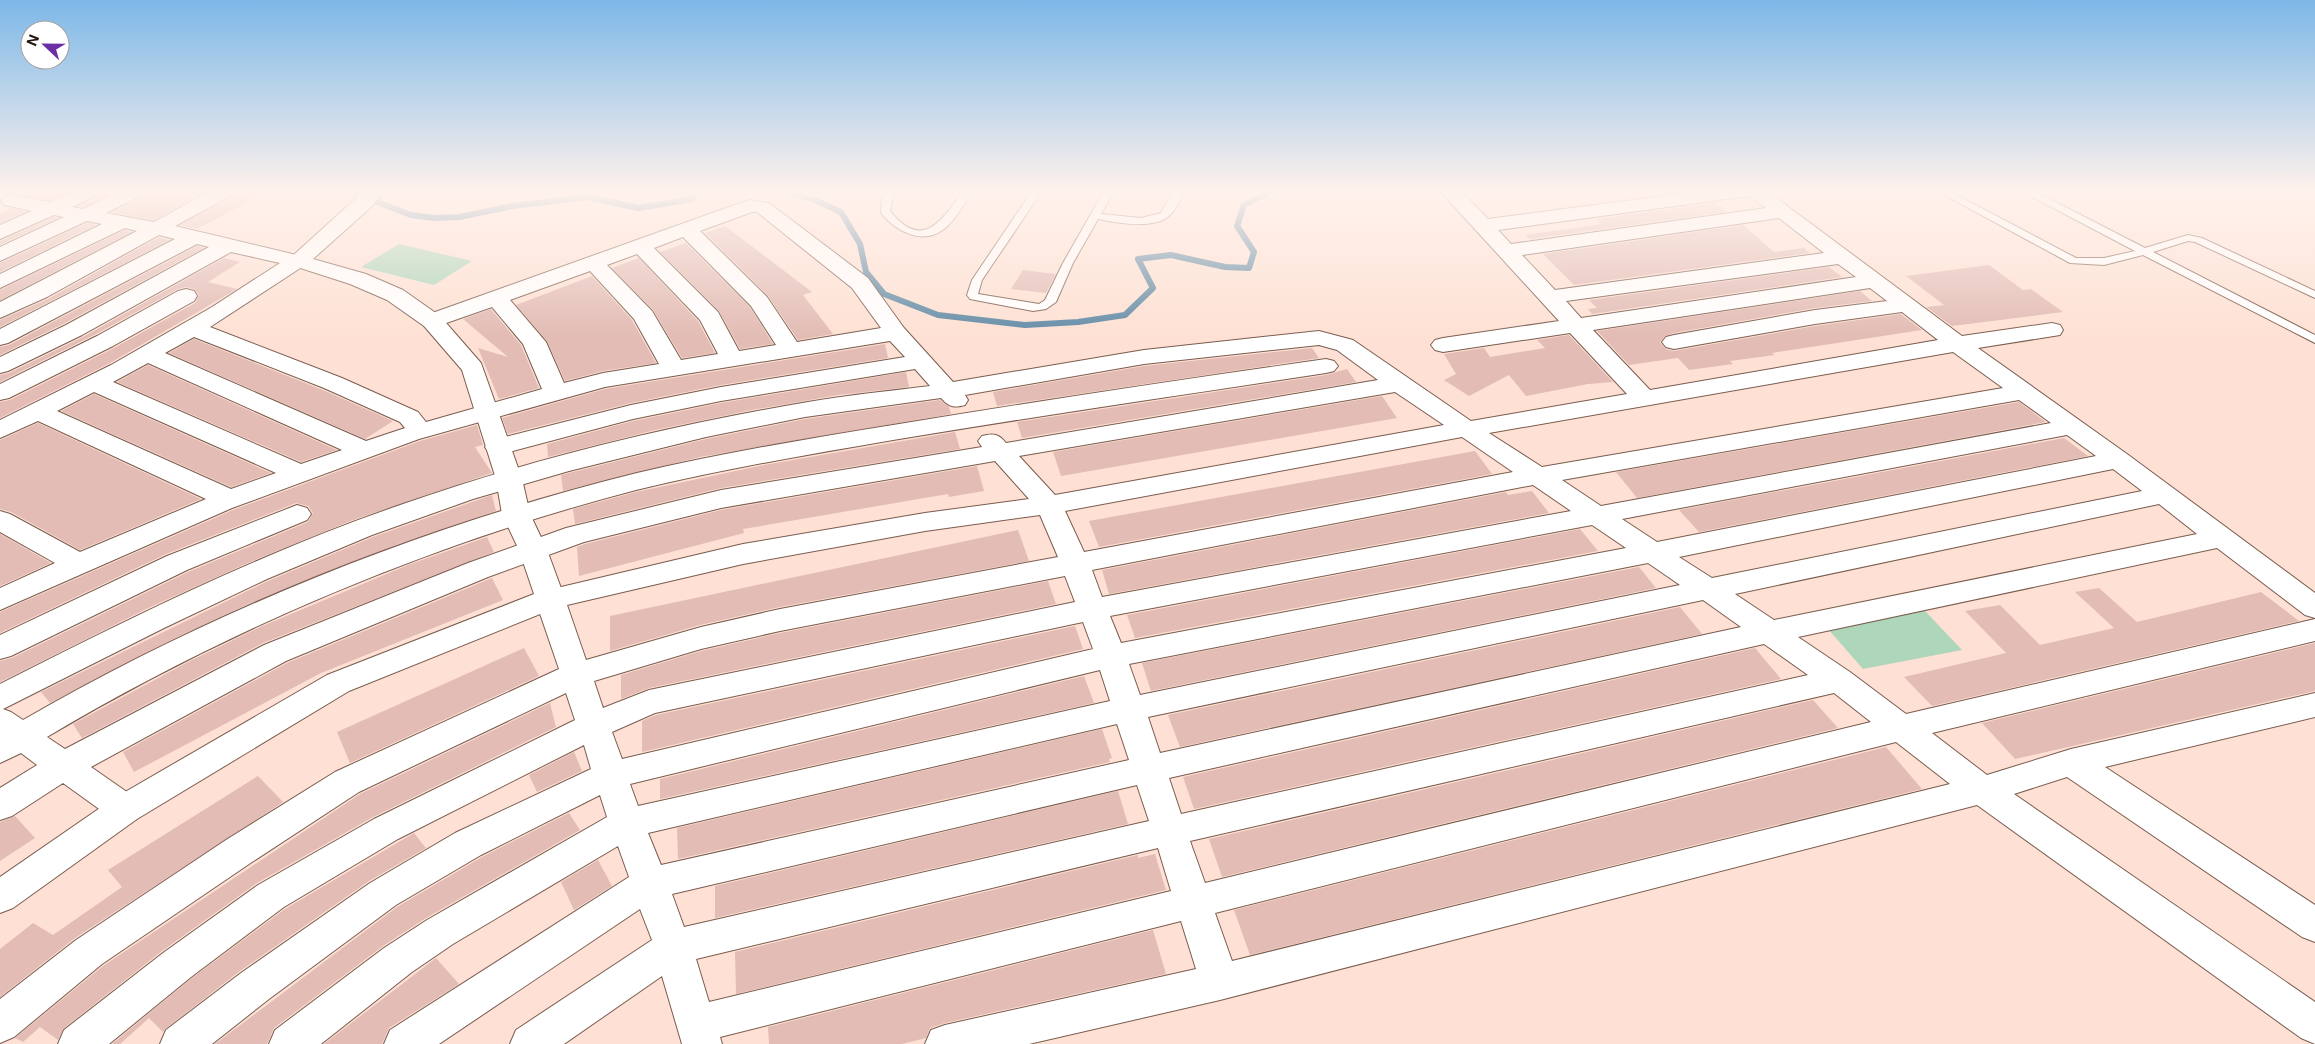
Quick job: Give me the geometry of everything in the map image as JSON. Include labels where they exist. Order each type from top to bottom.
[{"type":"street","points":[[0,255],[33,240]]},
{"type":"street","points":[[0,282],[86,240]]},
{"type":"street","points":[[0,311],[39,292],[134,240]]},
{"type":"street","points":[[0,338],[189,240]]},
{"type":"street","points":[[201,240],[298,261],[358,279],[395,295],[432,321],[473,368],[486,413],[509,479],[516,514],[534,550],[648,884],[674,947],[699,1034],[1192,902],[1901,728],[2315,630]]},
{"type":"street","points":[[0,430],[94,382],[220,312],[298,261],[322,240]]},
{"type":"street","points":[[432,321],[654,240]]},
{"type":"street","points":[[697,240],[759,302],[791,350]]},
{"type":"street","points":[[804,240],[860,283],[896,333],[1049,505],[1075,564],[1111,656],[1220,982]]},
{"type":"street","points":[[1496,240],[1645,398]]},
{"type":"street","points":[[1506,251],[1586,240]]},
{"type":"street","points":[[1820,240],[2315,608]]},
{"type":"street","points":[[0,366],[74,330],[228,245]]},
{"type":"street","points":[[640,245],[710,317],[732,359]]},
{"type":"street","points":[[1550,297],[1843,257]]},
{"type":"street","points":[[593,262],[644,316],[674,368]]},
{"type":"street","points":[[1443,345],[1875,281]]},
{"type":"street","points":[[0,393],[105,341],[186,296]]},
{"type":"street","points":[[496,297],[534,342],[556,393]]},
{"type":"street","points":[[1674,342],[1815,317],[1907,305]]},
{"type":"street","points":[[192,328],[332,383],[409,416],[421,431]]},
{"type":"street","points":[[0,897],[125,809],[338,683],[550,599],[744,554],[925,522],[1049,505],[1466,429],[1958,344],[2052,330]]},
{"type":"street","points":[[0,600],[229,499],[421,431],[604,380],[896,333]]},
{"type":"street","points":[[0,698],[141,625],[283,560],[413,510],[509,479],[676,435],[808,410],[948,390],[1122,361],[1220,348],[1319,338],[1345,345],[1399,384],[1652,552],[1839,680],[1982,790],[2315,1025]]},
{"type":"street","points":[[146,354],[365,450]]},
{"type":"street","points":[[498,447],[631,412],[685,401],[921,361]]},
{"type":"street","points":[[7,736],[200,640],[363,569],[516,514],[637,482],[741,458],[973,419],[1326,366]]},
{"type":"street","points":[[94,382],[298,473]]},
{"type":"street","points":[[0,806],[63,766],[275,653],[478,570],[576,535],[721,498],[1399,384]]},
{"type":"street","points":[[0,1024],[90,952],[239,851],[347,782],[576,675],[701,638],[780,620],[1537,476],[2023,392]]},
{"type":"street","points":[[37,412],[229,499]]},
{"type":"street","points":[[78,1044],[177,965],[271,896],[386,829],[593,726],[649,702],[1093,609],[1248,582],[1595,514],[2071,427]]},
{"type":"street","points":[[180,1044],[255,986],[383,894],[468,844],[610,775],[1111,656],[2118,460]]},
{"type":"street","points":[[289,1044],[398,960],[440,932],[627,823],[1129,708],[2163,495]]},
{"type":"street","points":[[0,648],[177,564],[297,514]]},
{"type":"street","points":[[0,520],[79,564]]},
{"type":"street","points":[[404,1044],[648,884],[1148,769],[1769,632],[2221,538]]},
{"type":"street","points":[[530,1044],[674,947],[1169,831],[1839,680]]},
{"type":"street","points":[[945,1044],[1220,982],[1982,790],[2071,762],[2315,705]]},
{"type":"street","points":[[7,736],[63,766],[125,809]]},
{"type":"street","points":[[2071,762],[2315,925]]},
{"type":"lane","points":[[1004,240],[977,280],[972,295],[974,298],[1033,308],[1042,307],[1050,302],[1081,240]]},
{"type":"lane","points":[[2034,240],[2074,261],[2090,264],[2111,262],[2182,240]]},
{"type":"lane","points":[[2122,240],[2315,340]]},
{"type":"lane","points":[[2197,240],[2315,295]]},
{"type":"green space","points":[[399,244],[472,261],[434,285],[361,267]]},
{"type":"green space","points":[[1925,611],[1962,650],[1863,669],[1828,629]]},
{"type":"building","points":[[3,240],[11,240],[0,245],[0,241]]},
{"type":"building","points":[[51,240],[66,240],[0,272],[0,263]]},
{"type":"building","points":[[105,240],[117,240],[0,300],[0,290]]},
{"type":"building","points":[[154,240],[170,240],[0,327],[0,320],[48,299]]},
{"type":"building","points":[[712,240],[743,240],[812,292],[803,295],[833,334],[798,340],[768,296]]},
{"type":"building","points":[[1641,240],[1760,240],[1774,252],[1804,248],[1810,253],[1574,285],[1543,254]]},
{"type":"building","points":[[686,243],[750,307],[773,344],[740,349],[719,311],[660,252]]},
{"type":"building","points":[[197,246],[204,248],[65,323],[0,355],[0,347],[9,345]]},
{"type":"building","points":[[224,258],[240,262],[208,282],[237,289],[110,363],[0,418],[0,402],[10,400],[114,348],[195,303],[199,295],[194,289],[186,287],[178,289],[96,334],[0,382],[0,375],[9,373],[83,337]]},
{"type":"building","points":[[639,258],[698,321],[715,353],[682,358],[653,310],[612,268]]},
{"type":"building","points":[[1989,265],[2023,290],[2031,289],[2063,312],[1952,326],[1926,307],[1944,305],[1906,276]]},
{"type":"building","points":[[1829,267],[1842,277],[1592,314],[1588,309],[1597,308],[1589,300]]},
{"type":"building","points":[[1023,270],[1056,274],[1046,293],[1011,289]]},
{"type":"building","points":[[592,276],[632,320],[656,363],[603,371],[565,381],[547,341],[516,305]]},
{"type":"building","points":[[1860,291],[1872,301],[1815,308],[1674,333],[1665,336],[1660,342],[1666,349],[1674,351],[1815,326],[1901,314],[1922,330],[1772,353],[1775,355],[1730,361],[1733,364],[1689,370],[1678,358],[1629,365],[1597,331]]},
{"type":"building","points":[[491,309],[521,345],[539,388],[499,399],[478,348],[508,357],[463,319]]},
{"type":"building","points":[[1569,335],[1613,382],[1588,384],[1526,396],[1509,375],[1469,396],[1444,380],[1456,374],[1444,354],[1484,348],[1490,357],[1545,348],[1537,340]]},
{"type":"building","points":[[194,339],[323,390],[393,421],[365,439],[169,353]]},
{"type":"building","points":[[885,344],[888,358],[721,385],[631,403],[508,434],[502,418],[605,389]]},
{"type":"building","points":[[1312,348],[1319,358],[997,406],[993,392],[1144,366]]},
{"type":"building","points":[[148,365],[337,450],[301,462],[117,382]]},
{"type":"building","points":[[1347,369],[1356,382],[1022,438],[1017,422],[1326,375]]},
{"type":"building","points":[[906,372],[909,387],[838,395],[757,409],[655,430],[548,457],[547,444],[633,421],[721,403]]},
{"type":"building","points":[[94,394],[271,473],[231,487],[61,411]]},
{"type":"building","points":[[1382,396],[1397,418],[1061,476],[1053,452]]},
{"type":"building","points":[[940,400],[949,407],[951,414],[700,457],[563,491],[561,475],[706,439],[805,419]]},
{"type":"building","points":[[2019,402],[2046,422],[1637,498],[1616,472]]},
{"type":"building","points":[[38,423],[201,499],[80,550],[11,512],[0,509],[0,440]]},
{"type":"building","points":[[477,425],[483,445],[475,447],[492,473],[353,520],[250,562],[148,608],[0,682],[0,661],[12,658],[188,572],[308,522],[313,513],[308,506],[296,503],[166,554],[0,633],[0,612],[233,510],[420,441]]},
{"type":"building","points":[[955,432],[960,449],[721,488],[575,524],[573,509],[636,492],[764,465]]},
{"type":"building","points":[[2064,438],[2088,456],[1699,532],[1679,510]]},
{"type":"building","points":[[1475,451],[1492,474],[1099,547],[1089,521]]},
{"type":"building","points":[[977,466],[984,491],[949,497],[948,494],[743,529],[744,533],[579,576],[577,547],[585,544],[721,510]]},
{"type":"building","points":[[1532,491],[1549,513],[1109,594],[1102,570],[1506,492],[1508,495]]},
{"type":"building","points":[[492,495],[496,511],[398,544],[244,606],[169,641],[50,703],[41,692],[268,581],[373,537]]},
{"type":"building","points":[[1580,529],[1598,551],[1135,638],[1127,615]]},
{"type":"building","points":[[1018,530],[1029,561],[780,607],[700,625],[610,651],[610,616]]},
{"type":"building","points":[[0,534],[51,563],[0,586]]},
{"type":"building","points":[[487,537],[494,552],[263,643],[82,738],[73,724],[188,662],[260,627],[408,565]]},
{"type":"building","points":[[1639,567],[1656,588],[1151,691],[1142,663]]},
{"type":"building","points":[[492,578],[503,600],[321,673],[134,772],[123,752],[287,663]]},
{"type":"building","points":[[1048,581],[1056,604],[649,688],[621,699],[621,675],[701,651],[780,633]]},
{"type":"building","points":[[2099,588],[2137,622],[2261,592],[2299,621],[1932,706],[1904,677],[2006,653],[1965,611],[2000,605],[2040,645],[2114,628],[2075,592]]},
{"type":"building","points":[[1680,607],[1702,634],[1180,747],[1168,715]]},
{"type":"building","points":[[1075,626],[1083,649],[642,752],[642,721],[656,715]]},
{"type":"building","points":[[2315,643],[2315,691],[2015,759],[1982,723]]},
{"type":"building","points":[[524,648],[539,676],[350,763],[337,732]]},
{"type":"building","points":[[1755,648],[1781,679],[1194,809],[1183,777]]},
{"type":"building","points":[[1084,676],[1094,703],[660,799],[660,779]]},
{"type":"building","points":[[1813,700],[1838,728],[1222,877],[1209,839]]},
{"type":"building","points":[[550,703],[556,727],[373,817],[257,883],[162,951],[63,1029],[58,1040],[40,1027],[23,1042],[15,1038],[103,966],[360,794]]},
{"type":"building","points":[[1102,729],[1112,758],[1109,759],[1110,762],[678,859],[677,828]]},
{"type":"building","points":[[1886,747],[1922,789],[1250,955],[1234,910]]},
{"type":"building","points":[[574,752],[582,771],[537,792],[529,775]]},
{"type":"building","points":[[258,776],[283,802],[75,938],[0,997],[0,949],[33,923],[53,935],[122,887],[108,870]]},
{"type":"building","points":[[1118,791],[1128,824],[715,918],[715,886]]},
{"type":"building","points":[[569,813],[580,830],[426,918],[383,946],[274,1028],[267,1044],[215,1044],[397,907],[482,857]]},
{"type":"building","points":[[15,816],[35,838],[0,861],[0,822]]},
{"type":"building","points":[[414,833],[426,848],[369,881],[240,971],[163,1032],[149,1018],[120,1044],[112,1044],[192,978],[285,909]]},
{"type":"building","points":[[1155,854],[1166,890],[736,994],[735,952],[1138,855],[1138,858]]},
{"type":"building","points":[[598,860],[612,886],[574,910],[561,882]]},
{"type":"building","points":[[1153,930],[1166,974],[945,1023],[930,1028],[926,1038],[902,1044],[769,1044],[768,1027]]},
{"type":"building","points":[[436,958],[459,984],[389,1028],[382,1044],[324,1044]]},
{"type":"waterway","points":[[857,240],[866,272],[884,294],[938,315],[1025,325],[1078,322],[1125,315],[1153,288],[1138,259],[1171,255],[1225,267],[1249,268],[1254,252],[1246,240]]}]
